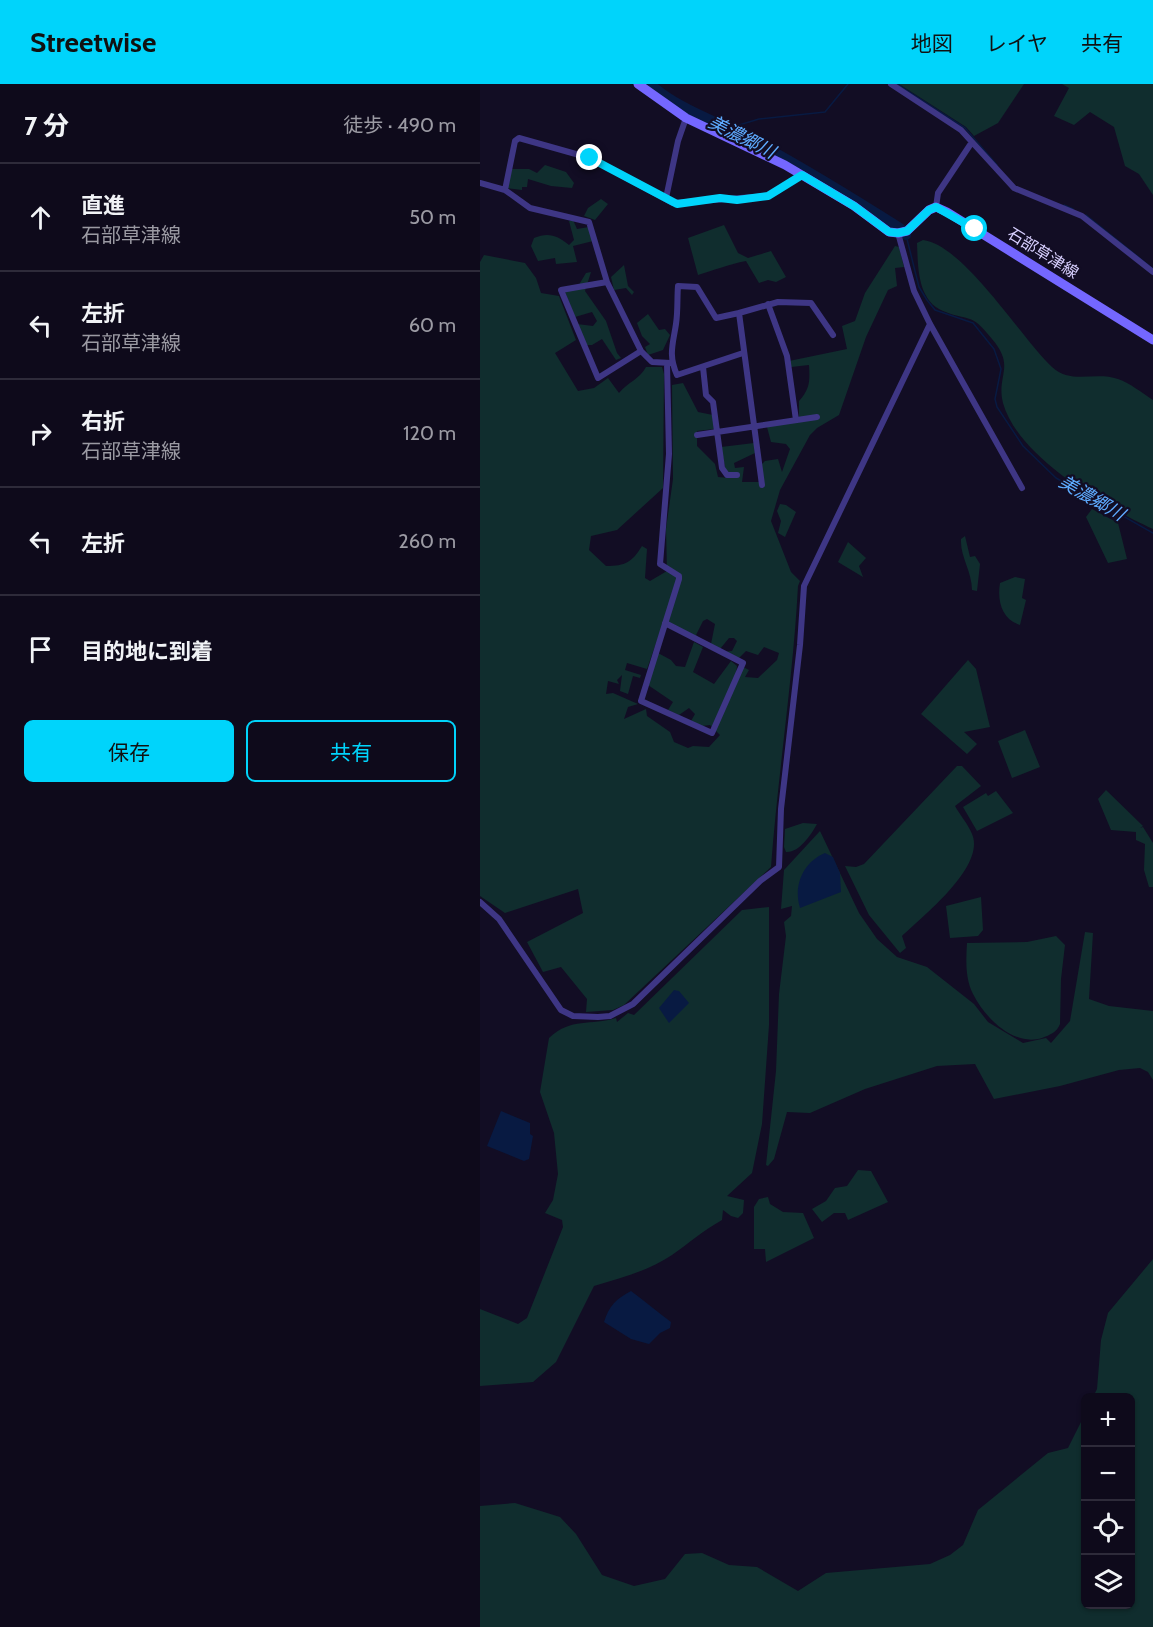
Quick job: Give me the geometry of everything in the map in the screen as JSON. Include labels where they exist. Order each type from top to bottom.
[{"type":"main road","points":[[639,84],[686,118],[771,157],[854,206],[889,232],[898,233],[909,229],[929,210],[936,207]]},
{"type":"main road","name":"石部草津線","points":[[936,207],[957,217],[1153,340]]},
{"type":"street","points":[[891,84],[961,130],[1014,188],[1082,216],[1153,272]]},
{"type":"street","points":[[666,198],[678,141],[686,118]]},
{"type":"street","points":[[504,190],[515,141],[519,138],[590,158],[677,204],[720,198],[737,200],[768,196],[802,175]]},
{"type":"street","points":[[936,207],[938,193],[972,142]]},
{"type":"street","points":[[480,183],[504,190],[530,208],[589,222],[607,282],[641,351],[652,362],[669,363]]},
{"type":"street","points":[[898,233],[914,291],[930,324],[1022,488]]},
{"type":"street","points":[[607,282],[561,290],[598,378],[641,351]]},
{"type":"street","points":[[665,623],[743,663],[712,733],[641,701],[665,623],[680,579],[660,564],[669,454],[667,378],[670,345],[677,322],[678,286],[698,287],[716,318],[768,304],[811,303],[833,335]]},
{"type":"street","points":[[768,304],[787,356],[796,420]]},
{"type":"street","points":[[739,313],[762,485]]},
{"type":"street","points":[[480,902],[499,919],[561,1010],[568,1015],[582,1017],[610,1016],[633,1004],[760,881],[779,867],[780,826],[800,645],[804,586],[930,324]]},
{"type":"street","points":[[667,378],[743,353]]},
{"type":"street","points":[[669,363],[677,375]]},
{"type":"street","points":[[702,367],[706,395],[713,402],[724,473],[737,475]]},
{"type":"street","points":[[697,435],[817,417]]},
{"type":"green space","points":[[899,84],[1024,84],[998,123],[974,136],[966,127]]},
{"type":"green space","points":[[1062,84],[1153,84],[1153,195],[1139,174],[1125,166],[1114,127],[1090,112],[1074,125],[1054,116],[1069,88]]},
{"type":"green space","points":[[545,165],[566,172],[574,183],[572,188],[551,186],[528,179],[527,187],[522,187],[522,190],[507,188],[512,169],[529,169],[537,173]]},
{"type":"green space","points":[[601,199],[608,204],[595,220],[584,216],[588,208]]},
{"type":"green space","points":[[573,220],[577,229],[589,227],[593,241],[573,246],[577,262],[556,264],[555,258],[538,261],[531,246],[534,238],[544,235],[552,236],[569,245],[574,240],[569,221]]},
{"type":"green space","points":[[724,225],[738,253],[748,258],[771,251],[786,277],[776,282],[768,280],[759,283],[746,261],[698,275],[688,238]]},
{"type":"green space","points":[[923,240],[939,246],[974,275],[1039,353],[1059,372],[1075,377],[1101,376],[1118,379],[1153,400],[1153,529],[1088,494],[1044,461],[1026,442],[1012,423],[1003,403],[1004,364],[999,349],[979,324],[943,311],[928,299],[919,272],[917,243]]},
{"type":"green space","points":[[895,246],[899,247],[904,267],[895,268],[897,286],[888,290],[866,337],[839,415],[810,435],[780,490],[771,521],[791,572],[800,581],[771,867],[624,1005],[613,1010],[586,1012],[587,999],[561,967],[543,972],[527,942],[583,913],[578,889],[505,913],[480,896],[480,262],[484,255],[525,263],[536,278],[541,293],[559,296],[576,340],[555,353],[578,391],[594,388],[608,378],[619,393],[641,375],[646,367],[662,367],[664,374],[663,488],[617,530],[591,536],[589,550],[606,566],[613,566],[628,562],[642,546],[647,549],[645,578],[650,581],[667,571],[666,529],[673,479],[672,385],[683,383],[698,412],[713,415],[714,429],[697,431],[697,446],[715,464],[718,477],[730,478],[738,473],[726,472],[721,447],[754,443],[755,453],[734,463],[735,468],[744,467],[742,482],[759,482],[761,465],[765,461],[778,459],[782,472],[790,449],[786,444],[771,442],[767,427],[799,417],[799,401],[807,389],[809,380],[809,365],[791,367],[789,361],[847,349],[842,326],[855,321],[865,293]],"holes":[[[707,619],[715,624],[711,644],[720,649],[729,638],[734,638],[737,641],[732,651],[723,652],[738,659],[746,651],[758,655],[764,647],[779,653],[777,660],[758,678],[745,677],[749,670],[743,667],[736,674],[737,666],[731,661],[714,684],[693,672],[703,647],[694,642],[685,667],[676,666],[671,660],[658,653],[648,685],[673,702],[668,710],[679,715],[689,708],[695,714],[691,721],[702,726],[710,725],[720,735],[709,747],[688,748],[674,742],[670,732],[647,716],[646,709],[624,719],[628,707],[638,704],[613,693],[606,694],[608,681],[619,684],[617,680],[622,675],[620,691],[628,694],[633,676],[640,678],[641,675],[625,670],[627,663],[647,669],[664,620],[705,642],[696,635],[703,621]]]},
{"type":"green space","points":[[624,265],[628,286],[634,292],[632,295],[626,288],[614,290],[611,277]]},
{"type":"green space","points":[[591,272],[585,291],[606,321],[617,353],[621,358],[616,360],[602,339],[592,345],[585,345],[577,324],[593,326],[597,321],[592,312],[575,317],[565,292],[577,288],[586,273]]},
{"type":"green space","points":[[648,314],[659,330],[665,329],[670,335],[663,350],[648,355],[645,347],[650,344],[642,336],[637,323]]},
{"type":"green space","points":[[780,504],[796,512],[785,537],[778,533],[781,521],[777,511]]},
{"type":"green space","points":[[1092,509],[1118,523],[1127,559],[1108,563],[1086,517]]},
{"type":"green space","points":[[965,536],[970,557],[975,556],[980,564],[977,591],[972,590],[962,552],[961,539]]},
{"type":"green space","points":[[848,542],[866,558],[859,566],[863,577],[838,562]]},
{"type":"green space","points":[[1015,577],[1025,579],[1022,598],[1026,600],[1020,625],[1005,614],[999,596],[1000,583]]},
{"type":"green space","points":[[968,660],[976,669],[990,727],[964,732],[977,744],[967,754],[921,714]]},
{"type":"green space","points":[[1025,730],[1040,767],[1012,778],[998,741]]},
{"type":"green space","points":[[957,766],[962,766],[981,786],[955,806],[972,834],[974,847],[970,861],[950,890],[902,936],[906,948],[900,953],[869,915],[845,866],[856,867],[864,864]]},
{"type":"green space","points":[[1106,790],[1143,826],[1140,828],[1143,827],[1153,843],[1153,887],[1149,887],[1144,870],[1145,844],[1136,840],[1136,832],[1111,830],[1098,799]]},
{"type":"green space","points":[[996,791],[1013,813],[977,831],[963,807],[986,793],[988,796]]},
{"type":"green space","points":[[803,823],[817,824],[800,846],[791,852],[786,852],[785,829]]},
{"type":"green space","points":[[820,831],[859,913],[877,939],[897,957],[927,967],[974,1004],[988,1022],[1023,1043],[1046,1038],[1051,1043],[1070,1021],[1085,932],[1093,933],[1089,999],[1109,1006],[1153,1011],[1153,1080],[1148,1072],[1140,1068],[1119,1070],[1060,1086],[994,1099],[975,1064],[937,1066],[865,1089],[810,1113],[787,1112],[774,1159],[768,1166],[766,1165],[776,1071],[779,994],[786,936],[784,922],[791,916],[792,906],[781,909],[784,870]]},
{"type":"green space","points":[[981,897],[983,930],[978,936],[950,938],[946,906]]},
{"type":"green space","points":[[769,907],[769,1025],[762,1124],[752,1173],[727,1196],[744,1200],[743,1213],[738,1218],[723,1210],[722,1220],[663,1261],[594,1286],[556,1362],[533,1382],[480,1386],[480,1309],[518,1324],[527,1318],[563,1227],[562,1220],[545,1213],[553,1200],[558,1174],[554,1133],[540,1092],[549,1038],[565,1027],[616,1018],[617,1022],[628,1013],[634,1015],[742,910]]},
{"type":"green space","points":[[1056,936],[1065,945],[1059,1027],[1042,1038],[1031,1040],[1011,1034],[993,1021],[978,1003],[970,988],[966,962],[967,943],[1027,942]]},
{"type":"green space","points":[[858,1170],[871,1171],[888,1202],[848,1220],[845,1213],[834,1213],[822,1222],[812,1209],[826,1201],[835,1188],[847,1186]]},
{"type":"green space","points":[[768,1197],[770,1204],[783,1212],[803,1213],[814,1238],[766,1262],[765,1249],[754,1249],[754,1207],[759,1199]]},
{"type":"green space","points":[[1153,1259],[1153,1627],[480,1627],[480,1506],[515,1503],[560,1517],[576,1534],[602,1575],[634,1586],[665,1579],[685,1554],[702,1553],[729,1565],[757,1567],[798,1591],[826,1573],[930,1564],[950,1555],[963,1545],[978,1510],[1048,1453],[1068,1448],[1081,1422],[1081,1609],[1135,1609],[1135,1393],[1095,1393],[1101,1340],[1108,1313]]},
{"type":"water","points":[[825,853],[833,857],[840,873],[841,892],[800,908],[798,891],[802,876],[811,862]]},
{"type":"water","points":[[674,990],[679,991],[689,1003],[669,1023],[659,1008]]},
{"type":"water","points":[[501,1111],[530,1123],[530,1134],[533,1136],[529,1159],[524,1161],[487,1146]]},
{"type":"water","points":[[631,1291],[671,1322],[670,1328],[660,1333],[649,1344],[631,1339],[604,1322],[614,1304]]},
{"type":"waterway","name":"美濃郷川","points":[[650,84],[673,101],[750,139],[807,171],[900,228],[906,235]]},
{"type":"waterway","points":[[729,128],[759,119],[825,112],[848,84]]},
{"type":"waterway","points":[[897,84],[965,128],[997,165]]},
{"type":"waterway","points":[[1064,205],[1073,209]]},
{"type":"waterway","points":[[1086,215],[1152,268]]},
{"type":"waterway","name":"美濃郷川","points":[[906,235],[919,287],[927,300],[935,310],[973,323],[994,349],[1001,369],[995,399],[997,407],[1023,446],[1056,478],[1153,533]]},
{"type":"route","points":[[590,158],[677,204],[720,198],[737,200],[768,196],[778,192],[802,175],[854,206],[889,232],[907,231],[929,210],[936,207],[975,229]]}]
